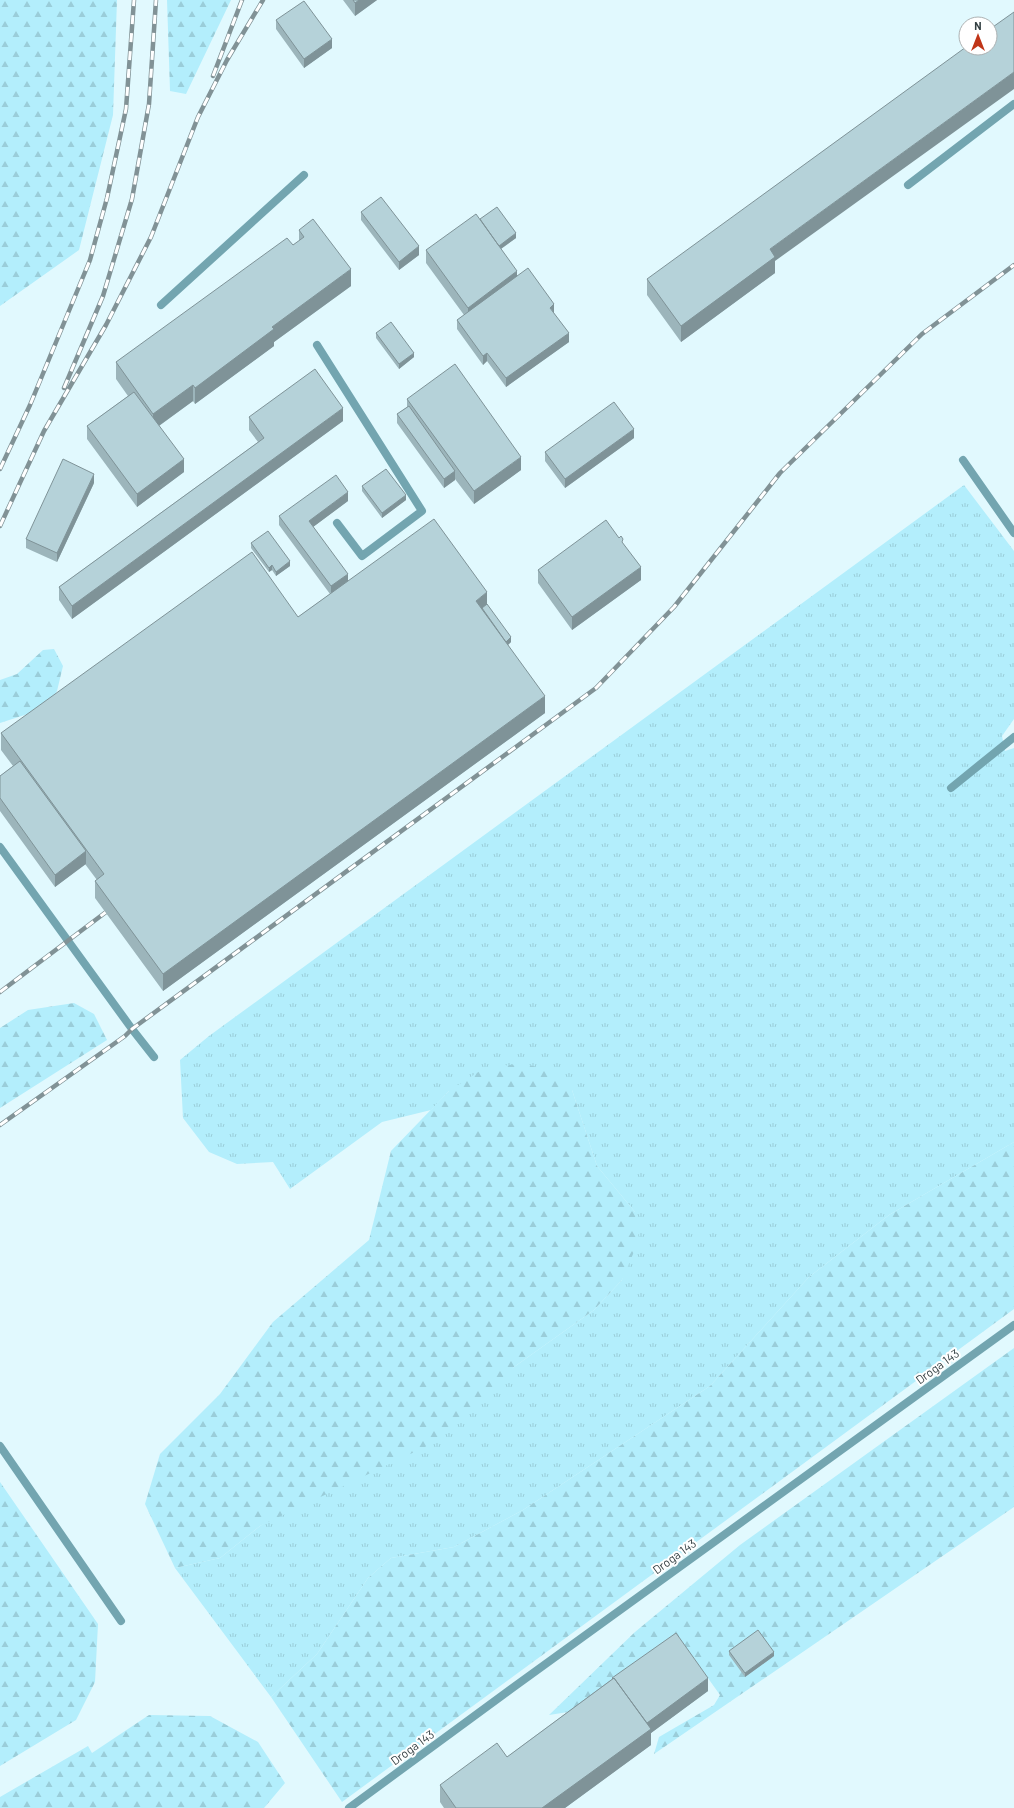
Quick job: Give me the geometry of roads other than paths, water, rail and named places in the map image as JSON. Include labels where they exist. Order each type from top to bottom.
[{"type":"lane","points":[[908,185],[1014,104]]},
{"type":"lane","points":[[161,305],[304,175]]},
{"type":"lane","points":[[317,345],[422,511],[362,556],[337,523]]},
{"type":"lane","points":[[963,460],[1014,533]]},
{"type":"lane","points":[[951,788],[1014,737]]},
{"type":"lane","points":[[0,847],[132,1030],[154,1057]]},
{"type":"lane","name":"Droga 143","points":[[349,1808],[1014,1325]]},
{"type":"lane","points":[[0,1446],[121,1621]]},
{"type":"railway","points":[[0,469],[30,405],[90,260],[107,198],[126,109],[134,0]]},
{"type":"railway","points":[[64,388],[103,296],[132,199],[149,104],[156,0]]},
{"type":"railway","points":[[213,76],[242,0]]},
{"type":"railway","points":[[0,526],[44,431],[106,325],[151,237],[198,117],[227,60],[263,0]]},
{"type":"railway","points":[[0,1125],[125,1036],[132,1029],[596,688],[674,607],[780,473],[922,334],[1014,265]]},
{"type":"railway","points":[[0,992],[106,912]]}]
